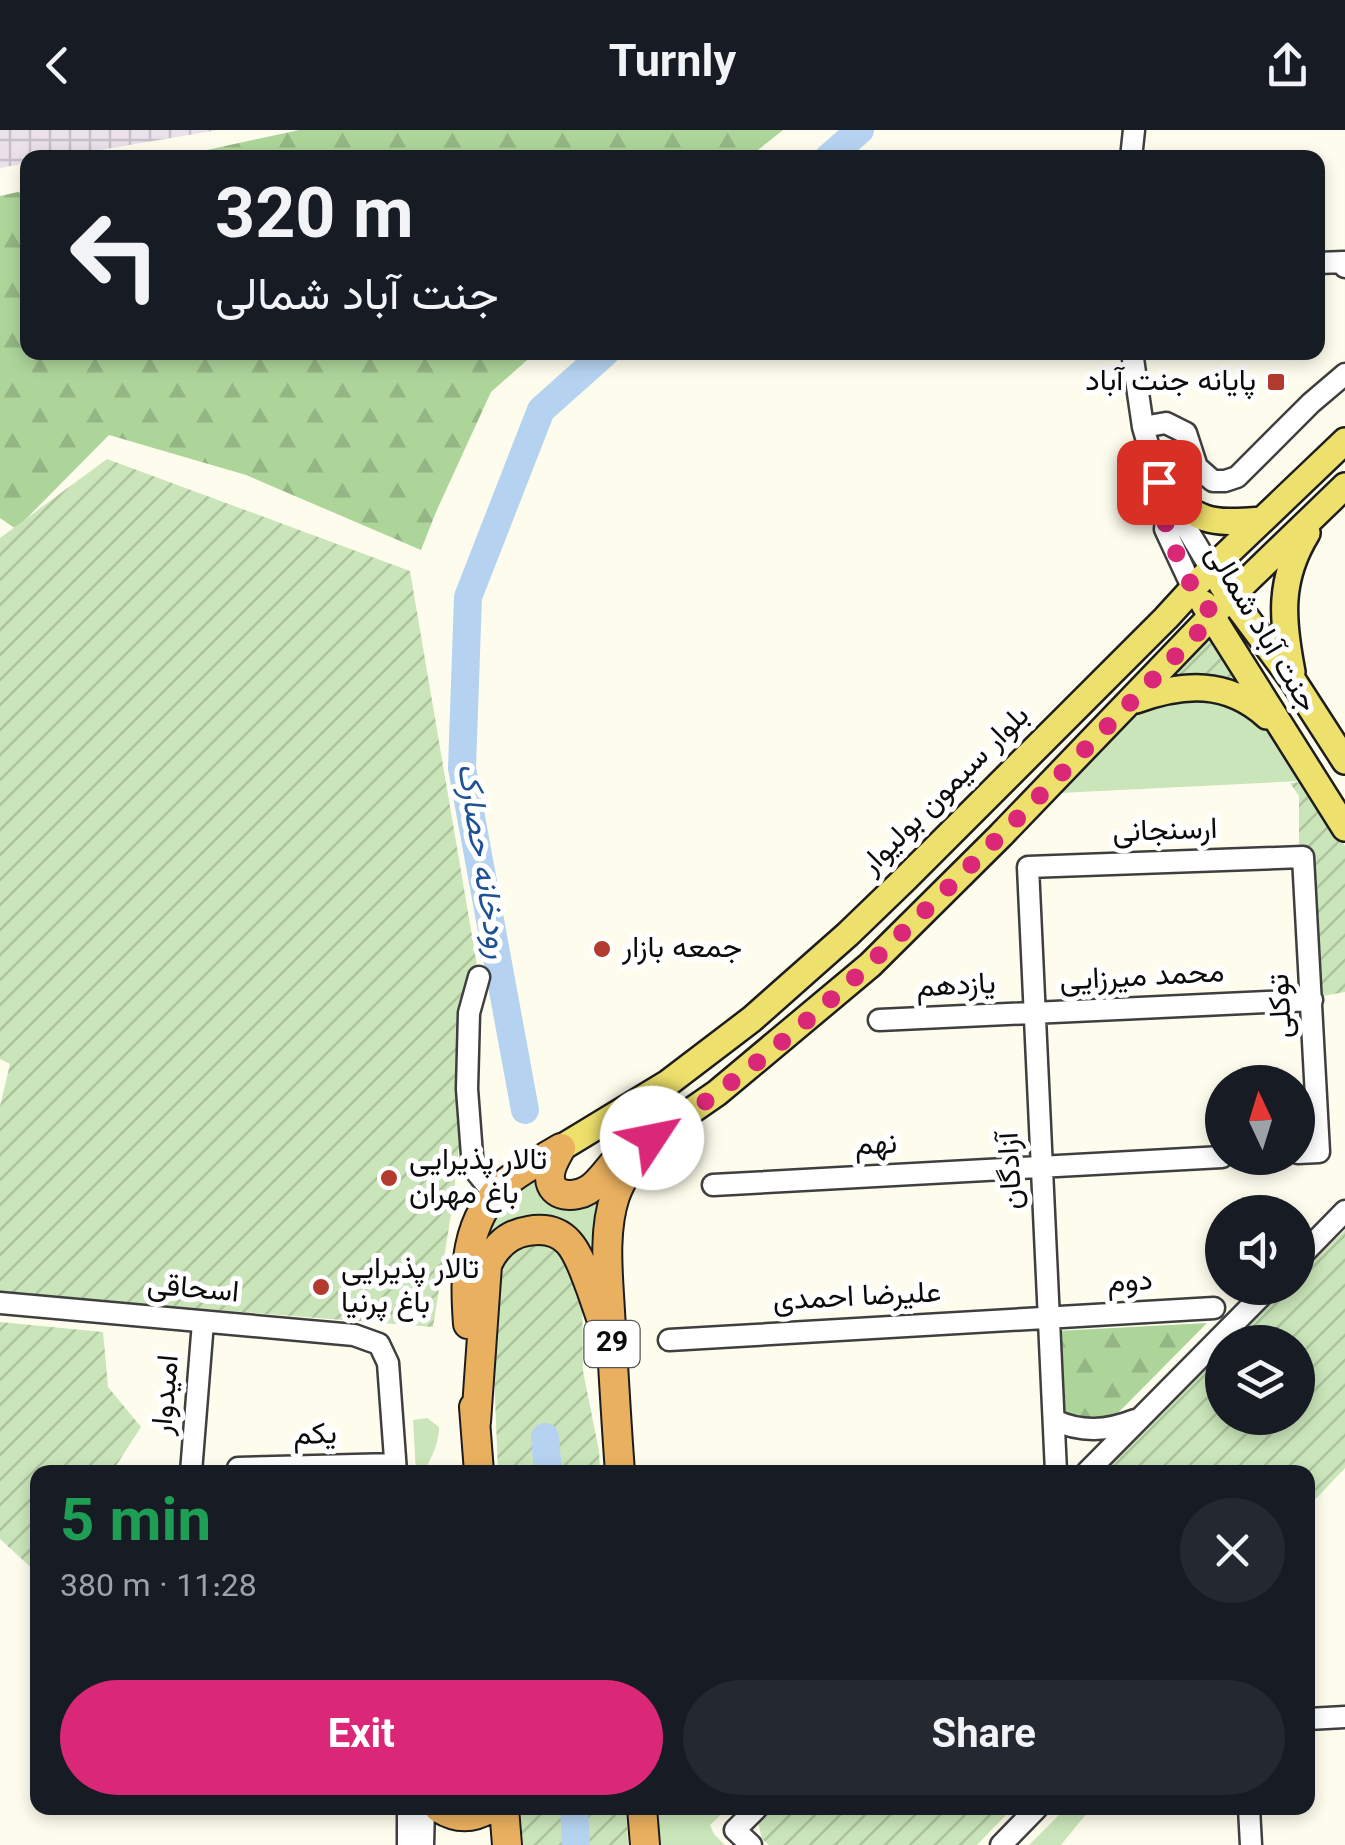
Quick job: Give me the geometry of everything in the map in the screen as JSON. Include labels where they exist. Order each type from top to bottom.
[{"type":"highway","points":[[561,1148],[550,1177],[552,1188],[569,1196],[591,1188],[616,1158],[652,1138]]},
{"type":"highway","name":"29","points":[[620,1465],[609,1286],[610,1214],[628,1168],[652,1138]]},
{"type":"highway","points":[[479,1465],[465,1285],[475,1225],[494,1194],[520,1172],[561,1148]]},
{"type":"highway","points":[[476,1422],[487,1265],[493,1252],[510,1236],[542,1230],[569,1241],[582,1263],[612,1350]]},
{"type":"highway","points":[[504,1815],[506,1845]]},
{"type":"highway","points":[[643,1815],[645,1845]]},
{"type":"main road","name":"بلوار سیمون بولیوار","points":[[561,1148],[668,1082],[752,1019],[821,958],[906,879],[1211,568],[1345,441]]},
{"type":"main road","points":[[1159,482],[1178,503],[1202,518],[1214,522],[1262,520]]},
{"type":"main road","points":[[652,1138],[718,1093],[870,965],[1345,486]]},
{"type":"main road","points":[[1294,682],[1285,638],[1284,592],[1296,550],[1320,512]]},
{"type":"main road","name":"جنت آباد شمالی","points":[[1211,568],[1222,606],[1281,730],[1345,828]]},
{"type":"main road","name":"جنت آباد شمالی","points":[[1193,589],[1222,606],[1294,682],[1345,761]]},
{"type":"main road","points":[[1131,702],[1173,689],[1200,687],[1242,699],[1257,707],[1281,730]]},
{"type":"street","name":"جنت آباد شمالی","points":[[1133,360],[1144,427],[1167,510],[1165,529],[1193,589]]},
{"type":"street","points":[[1144,427],[1166,423],[1186,432],[1197,467],[1213,481],[1226,482],[1236,477],[1345,374]]},
{"type":"street","name":"جنت آباد شمالی","points":[[1167,510],[1181,519],[1211,568]]},
{"type":"street","name":"ارسنجانی","points":[[1028,867],[1303,856]]},
{"type":"street","name":"توکلی","points":[[1303,856],[1312,1000],[1310,1065]]},
{"type":"street","name":"آزادگان","points":[[1028,867],[1056,1465]]},
{"type":"street","points":[[478,976],[469,1013],[467,1089],[472,1168],[494,1194]]},
{"type":"street","name":"محمد میرزایی","points":[[1035,1013],[1312,1000]]},
{"type":"street","name":"یازدهم","points":[[879,1020],[1035,1013]]},
{"type":"street","name":"نهم","points":[[713,1185],[1205,1158]]},
{"type":"street","points":[[1315,1242],[1345,1211]]},
{"type":"street","name":"اسحاقی","points":[[0,1303],[354,1335],[379,1344],[388,1363],[396,1465]]},
{"type":"street","points":[[1094,1465],[1252,1305]]},
{"type":"street","name":"دوم","points":[[1049,1317],[1214,1308]]},
{"type":"street","name":"علیرضا احمدی","points":[[670,1340],[1049,1317]]},
{"type":"street","name":"امیدوار","points":[[192,1465],[203,1322]]},
{"type":"street","points":[[1054,1420],[1098,1430],[1142,1417]]},
{"type":"street","points":[[1315,1719],[1345,1717]]},
{"type":"street","points":[[408,1815],[408,1845]]},
{"type":"street","points":[[423,1845],[424,1815]]},
{"type":"street","points":[[749,1815],[734,1830],[751,1845]]},
{"type":"street","points":[[1001,1845],[1029,1815]]},
{"type":"street","points":[[1249,1815],[1251,1845]]},
{"type":"shaded area","points":[[0,130],[218,130],[100,150],[20,150],[20,164],[0,168]]},
{"type":"green space","points":[[299,130],[783,130],[758,150],[207,150]]},
{"type":"green space","points":[[20,192],[20,360],[527,360],[491,392],[421,550],[246,475],[109,435],[16,529],[0,518],[0,196]]},
{"type":"green space","points":[[107,459],[410,571],[479,977],[452,1208],[433,1327],[0,1293],[0,1106],[10,1064],[0,1059],[0,538]]},
{"type":"green space","points":[[1209,636],[1226,653],[1257,701],[1158,689]]},
{"type":"green space","points":[[1207,693],[1263,723],[1300,781],[1060,793],[1137,712],[1149,704]]},
{"type":"green space","points":[[1301,782],[1345,846],[1345,992],[1317,997],[1310,847],[1299,847],[1299,796],[1290,783]]},
{"type":"green space","points":[[533,1179],[544,1198],[569,1209],[580,1206],[604,1188],[589,1250],[478,1247],[506,1195]]},
{"type":"green space","points":[[1345,1230],[1345,1468],[1315,1500],[1315,1465],[1109,1465],[1205,1368],[1205,1435],[1315,1435],[1315,1325],[1248,1325],[1269,1305],[1315,1305],[1315,1259]]},
{"type":"green space","points":[[556,1238],[582,1285],[583,1371],[600,1465],[498,1465],[491,1298],[501,1249]]},
{"type":"green space","points":[[0,1322],[103,1332],[108,1387],[141,1427],[117,1465],[30,1465],[30,1567],[0,1539]]},
{"type":"green space","points":[[1207,1323],[1114,1417],[1095,1421],[1065,1421],[1059,1407],[1057,1331]]},
{"type":"green space","points":[[427,1418],[439,1427],[427,1465],[416,1465],[413,1420]]},
{"type":"green space","points":[[521,1815],[626,1815],[628,1845],[523,1845]]},
{"type":"green space","points":[[658,1815],[721,1815],[710,1825],[725,1845],[660,1845]]},
{"type":"green space","points":[[764,1815],[1006,1815],[977,1845],[769,1845],[762,1839],[758,1822]]},
{"type":"green space","points":[[1059,1815],[1085,1815],[1061,1845],[1029,1845]]},
{"type":"waterway","name":"رودخانه حصارک","points":[[837,150],[860,130]]},
{"type":"waterway","name":"رودخانه حصارک","points":[[525,1110],[462,768],[468,597],[541,410],[597,360]]},
{"type":"waterway","name":"رودخانه حصارک","points":[[545,1437],[547,1465]]},
{"type":"waterway","name":"رودخانه حصارک","points":[[574,1815],[576,1845]]},
{"type":"place","name":"پایانه جنت آباد","points":[[1276,382]]},
{"type":"place","name":"جمعه بازار","points":[[602,949]]},
{"type":"place","name":"تالار پذیرایی باغ مهران","points":[[389,1178]]},
{"type":"place","name":"تالار پذیرایی باغ پرنیا","points":[[321,1287]]},
{"type":"route","points":[[652,1138],[718,1093],[870,965],[1214,616],[1193,589],[1165,529],[1167,510],[1159,482]]}]
